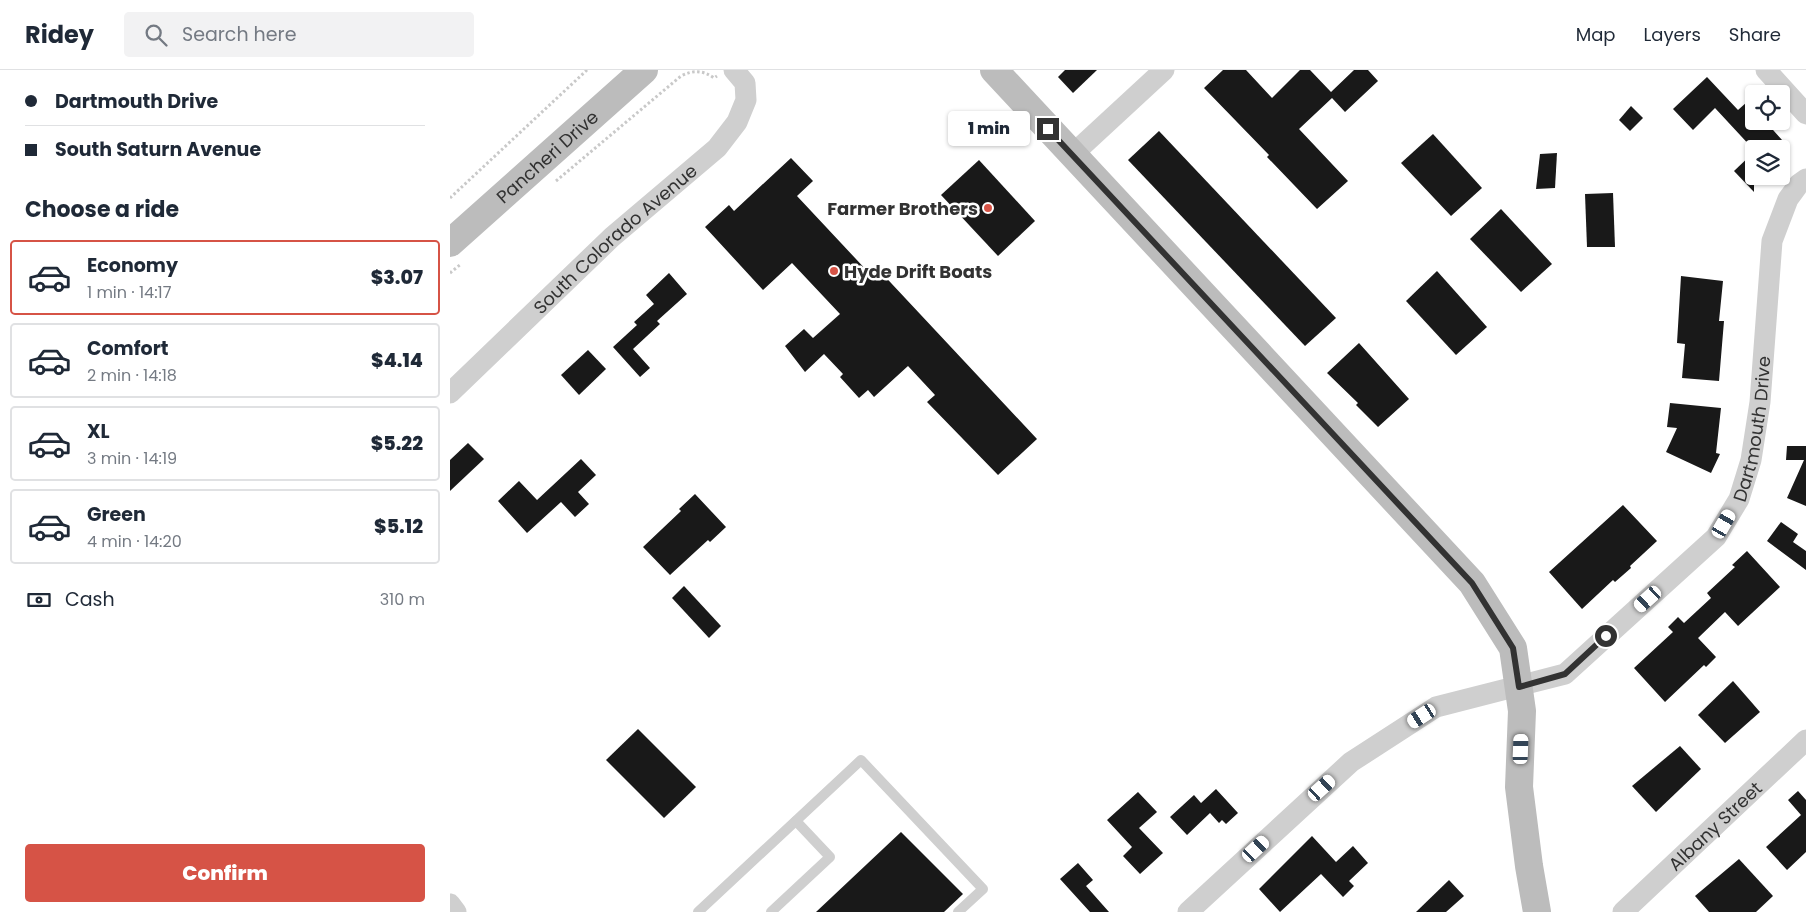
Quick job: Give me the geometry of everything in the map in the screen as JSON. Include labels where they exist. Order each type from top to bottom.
[{"type":"street","name":"Pancheri Drive","points":[[456,253],[644,70]]},
{"type":"street","points":[[994,70],[1072,156],[1472,583],[1513,648],[1522,711],[1519,787],[1537,912]]},
{"type":"street","points":[[1072,156],[1164,70]]},
{"type":"street","points":[[1769,71],[1806,114]]},
{"type":"street","name":"South Colorado Avenue","points":[[450,393],[612,237],[717,148],[737,122],[746,100],[745,83],[727,72]]},
{"type":"street","name":"Dartmouth Drive","points":[[1519,687],[1565,674],[1716,537],[1739,499],[1751,460],[1760,402],[1772,240],[1788,199],[1799,184],[1806,179]]},
{"type":"street","points":[[1188,912],[1351,762],[1436,707],[1519,687]]},
{"type":"street","name":"Albany Street","points":[[1623,912],[1806,740]]},
{"type":"street","points":[[450,904],[456,912]]},
{"type":"lane","points":[[698,912],[861,760],[983,889],[958,912]]},
{"type":"lane","points":[[771,912],[830,857],[796,820]]},
{"type":"path","points":[[450,198],[587,70]]},
{"type":"path","points":[[551,186],[681,76],[695,70],[714,78],[727,72]]},
{"type":"path","points":[[450,273],[456,253]]},
{"type":"building","points":[[1065,70],[1097,70],[1073,93],[1058,77]]},
{"type":"building","points":[[1223,70],[1246,70],[1272,98],[1300,70],[1310,70],[1331,92],[1354,70],[1368,70],[1378,81],[1345,112],[1332,98],[1299,129],[1348,181],[1317,209],[1267,157],[1269,155],[1204,88]]},
{"type":"building","points":[[1707,77],[1738,110],[1745,104],[1745,130],[1773,130],[1782,140],[1745,140],[1715,108],[1693,130],[1673,109]]},
{"type":"building","points":[[1631,106],[1643,118],[1630,131],[1619,120]]},
{"type":"building","points":[[1159,131],[1336,318],[1305,346],[1128,160]]},
{"type":"building","points":[[1433,134],[1482,188],[1451,216],[1401,163]]},
{"type":"building","points":[[1557,153],[1555,188],[1536,189],[1540,154]]},
{"type":"building","points":[[791,158],[813,181],[797,196],[870,274],[877,268],[1037,439],[998,475],[927,402],[935,395],[908,366],[874,397],[868,390],[859,398],[840,377],[843,374],[824,354],[805,372],[785,346],[804,329],[813,338],[840,314],[792,263],[763,290],[705,227],[729,205],[734,211]]},
{"type":"building","name":"Farmer Brothers","points":[[979,160],[1035,221],[998,256],[941,195]]},
{"type":"building","points":[[1745,161],[1745,183],[1734,171]]},
{"type":"building","points":[[1747,185],[1754,185],[1754,192]]},
{"type":"building","points":[[1613,193],[1615,247],[1587,247],[1585,194]]},
{"type":"building","points":[[1501,209],[1552,264],[1521,292],[1470,239]]},
{"type":"building","points":[[1437,271],[1487,327],[1456,355],[1406,301]]},
{"type":"building","points":[[669,273],[687,294],[657,321],[660,324],[633,349],[650,368],[640,377],[613,347],[637,325],[634,322],[654,304],[646,295]]},
{"type":"building","points":[[1681,276],[1723,281],[1719,321],[1724,321],[1719,381],[1682,378],[1685,344],[1677,343]]},
{"type":"building","points":[[1359,343],[1409,399],[1378,427],[1356,405],[1358,403],[1327,373]]},
{"type":"building","points":[[588,350],[606,369],[579,395],[561,375]]},
{"type":"building","points":[[1670,403],[1721,408],[1716,453],[1720,454],[1711,473],[1666,452],[1677,428],[1667,427]]},
{"type":"building","points":[[468,443],[484,459],[450,491],[450,460]]},
{"type":"building","points":[[1787,446],[1806,446],[1806,506],[1787,498],[1804,460],[1786,460]]},
{"type":"building","points":[[581,459],[596,475],[578,492],[589,504],[575,517],[561,502],[527,533],[498,501],[519,481],[537,500]]},
{"type":"building","points":[[695,494],[726,527],[710,542],[708,540],[670,575],[643,547],[681,511],[679,509]]},
{"type":"building","points":[[1623,505],[1657,541],[1630,566],[1631,568],[1615,582],[1613,580],[1582,609],[1549,572]]},
{"type":"building","points":[[1781,522],[1798,534],[1793,542],[1806,551],[1806,570],[1767,541]]},
{"type":"building","points":[[1747,551],[1780,587],[1738,626],[1725,612],[1698,638],[1716,657],[1706,667],[1704,665],[1665,702],[1634,668],[1673,632],[1668,627],[1678,617],[1684,623],[1711,598],[1707,593],[1735,567],[1732,565]]},
{"type":"building","points":[[684,586],[721,626],[709,638],[672,598]]},
{"type":"building","points":[[1733,681],[1760,712],[1725,743],[1698,715]]},
{"type":"building","points":[[638,729],[696,787],[664,818],[606,760]]},
{"type":"building","points":[[1680,746],[1701,769],[1656,812],[1632,786]]},
{"type":"building","points":[[1216,789],[1238,813],[1226,824],[1222,820],[1219,823],[1210,813],[1187,835],[1170,817],[1194,795],[1201,803]]},
{"type":"building","points":[[1798,791],[1806,800],[1806,852],[1787,870],[1766,847],[1801,815],[1788,800]]},
{"type":"building","points":[[1138,792],[1157,812],[1139,828],[1163,853],[1140,874],[1123,856],[1132,847],[1107,820]]},
{"type":"building","points":[[901,832],[963,894],[944,912],[816,912]]},
{"type":"building","points":[[1312,836],[1336,862],[1353,846],[1368,863],[1349,881],[1354,886],[1343,897],[1321,874],[1280,912],[1259,889]]},
{"type":"building","points":[[1739,859],[1773,896],[1756,912],[1709,912],[1695,896]]},
{"type":"building","points":[[1078,863],[1093,880],[1086,886],[1109,912],[1090,912],[1060,879]]},
{"type":"building","points":[[1449,880],[1464,896],[1446,912],[1416,912]]},
{"type":"place","name":"Farmer Brothers","points":[[988,208]]},
{"type":"place","name":"Hyde Drift Boats","points":[[834,271]]},
{"type":"route","points":[[1048,129],[1472,583],[1513,648],[1519,687],[1565,674],[1606,636]]}]
